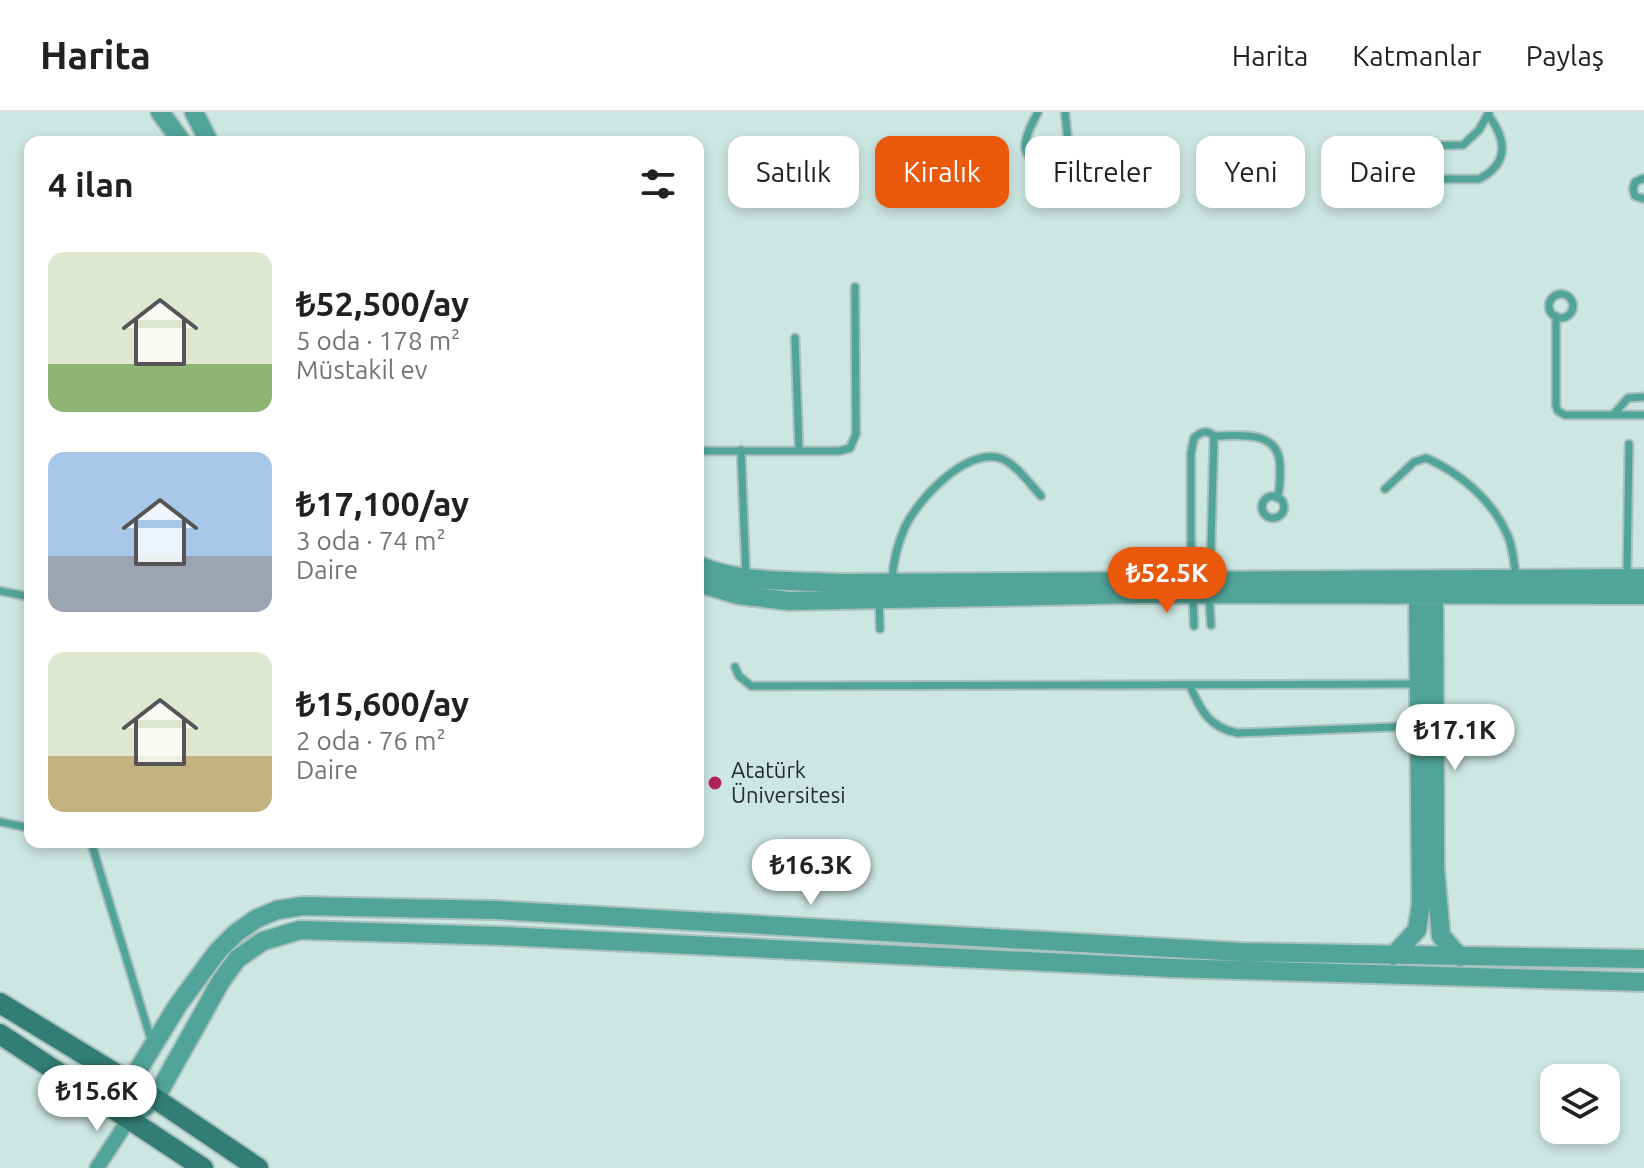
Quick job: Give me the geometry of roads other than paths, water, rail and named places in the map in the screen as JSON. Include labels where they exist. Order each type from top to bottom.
[{"type":"main road","points":[[0,1003],[130,1083],[258,1168]]},
{"type":"main road","points":[[0,1034],[203,1168]]},
{"type":"street","points":[[160,112],[178,136]]},
{"type":"street","points":[[194,112],[206,136]]},
{"type":"street","points":[[704,568],[746,576],[840,583],[1426,595],[1644,595]]},
{"type":"street","points":[[704,585],[738,595],[789,601],[1635,578]]},
{"type":"street","points":[[1426,595],[1419,684],[1427,726],[1441,936],[1460,957]]},
{"type":"street","points":[[1393,956],[1417,930],[1421,904],[1427,726],[1426,595]]},
{"type":"street","points":[[129,1119],[130,1083],[178,1005],[217,952],[256,919],[277,910],[303,906],[496,910],[1241,952],[1644,959]]},
{"type":"street","points":[[97,1168],[129,1119],[155,1099],[221,981],[237,959],[263,941],[300,930],[502,936],[1155,968],[1644,982]]},
{"type":"lane","points":[[1038,112],[1026,136],[1025,151],[1034,164],[1055,172],[1062,170],[1067,163],[1065,112]]},
{"type":"lane","points":[[1489,114],[1503,144],[1497,164],[1486,175],[1479,179],[1423,179],[1411,171],[1409,161],[1416,149],[1421,146],[1463,145],[1489,114]]},
{"type":"lane","points":[[1644,178],[1635,182],[1633,189],[1635,196],[1644,199]]},
{"type":"lane","points":[[704,451],[839,451],[850,448],[856,434],[855,287]]},
{"type":"lane","points":[[1556,316],[1557,409],[1565,415],[1644,415]]},
{"type":"lane","points":[[795,338],[799,450]]},
{"type":"lane","points":[[1613,415],[1628,398],[1644,397]]},
{"type":"lane","points":[[1211,625],[1201,588],[1191,453],[1194,438],[1201,432],[1210,432],[1214,436],[1258,436],[1272,444],[1280,462],[1277,498]]},
{"type":"lane","points":[[1194,626],[1201,588],[1214,436]]},
{"type":"lane","points":[[1629,444],[1635,578]]},
{"type":"lane","points":[[741,450],[746,576]]},
{"type":"lane","points":[[891,583],[894,556],[906,524],[930,492],[966,462],[981,456],[1002,459],[1041,496]]},
{"type":"lane","points":[[1385,489],[1414,462],[1426,458],[1449,468],[1472,486],[1507,534],[1517,579]]},
{"type":"lane","points":[[0,591],[24,596]]},
{"type":"lane","points":[[879,600],[880,629]]},
{"type":"lane","points":[[735,667],[739,676],[751,686],[1419,684]]},
{"type":"lane","points":[[1190,686],[1211,723],[1237,733],[1427,726]]},
{"type":"lane","points":[[0,822],[24,827]]},
{"type":"lane","points":[[93,848],[153,1047]]},
{"type":"place","name":"Atatürk Üniversitesi","points":[[715,783]]}]
